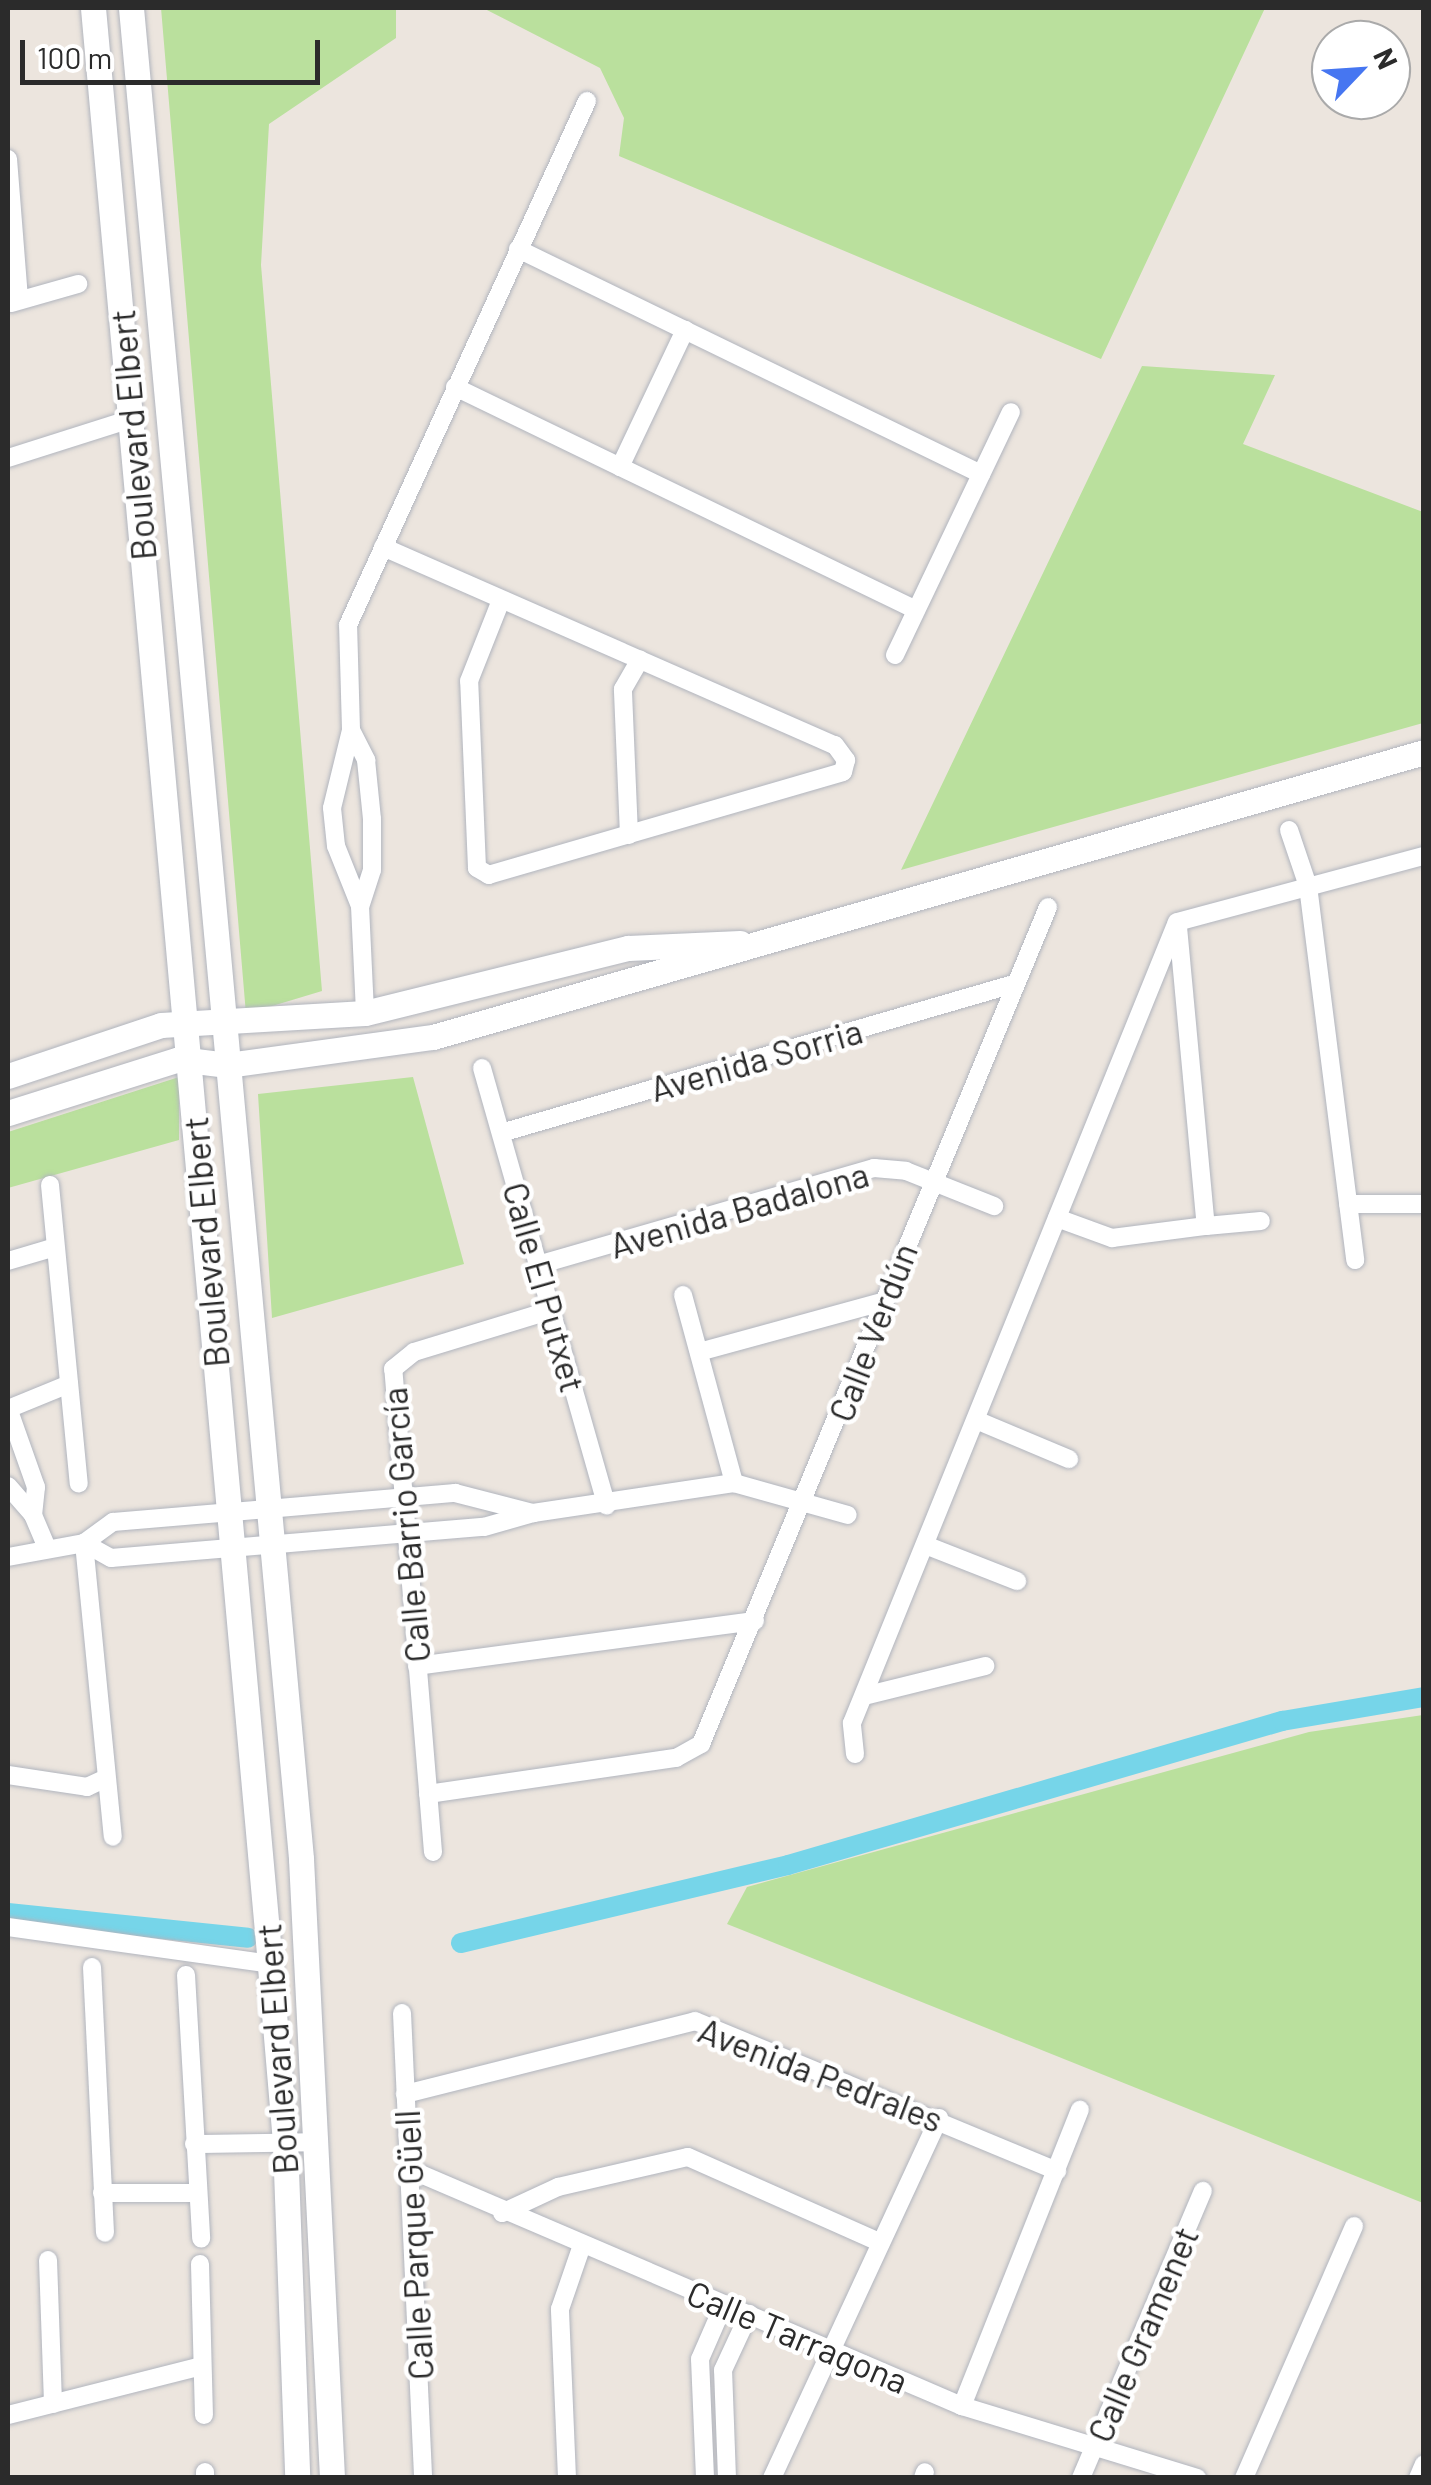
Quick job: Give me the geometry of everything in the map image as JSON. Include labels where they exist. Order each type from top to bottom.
[{"type":"street","name":"Boulevard Elbert","points":[[93,8],[285,2143],[297,2478]]},
{"type":"street","name":"Boulevard Elbert","points":[[131,8],[301,1859],[319,2142],[332,2478]]},
{"type":"street","points":[[365,1014],[360,906],[336,846],[332,808],[350,730],[348,625],[587,101]]},
{"type":"street","points":[[8,162],[13,302],[78,284]]},
{"type":"street","points":[[518,249],[981,474]]},
{"type":"street","points":[[620,467],[686,330]]},
{"type":"street","points":[[456,387],[916,610]]},
{"type":"street","points":[[894,655],[1011,412]]},
{"type":"street","points":[[8,458],[131,419],[168,418]]},
{"type":"street","points":[[383,546],[835,744],[846,760],[843,772],[490,875],[478,868],[469,681],[502,600]]},
{"type":"street","points":[[629,835],[623,688],[640,660]]},
{"type":"street","points":[[350,730],[366,760],[372,818],[372,870],[360,906]]},
{"type":"street","points":[[8,1113],[163,1062],[189,1060],[228,1065],[433,1037],[685,968],[1424,752]]},
{"type":"street","points":[[1288,830],[1308,886],[1355,1260]]},
{"type":"street","points":[[1178,922],[1424,856]]},
{"type":"street","name":"Calle Verdún","points":[[428,1794],[692,1753],[707,1735],[806,1500],[1010,985],[1048,907]]},
{"type":"street","points":[[856,1754],[852,1723],[1178,922]]},
{"type":"street","points":[[1178,922],[1206,1226]]},
{"type":"street","points":[[8,1076],[161,1024],[223,1025],[365,1014],[577,958],[680,942],[762,943]]},
{"type":"street","points":[[680,942],[692,954],[685,968]]},
{"type":"street","name":"Avenida Sorria","points":[[501,1133],[1010,985]]},
{"type":"street","name":"Calle El Putxet","points":[[482,1068],[607,1506]]},
{"type":"street","name":"Avenida Badalona","points":[[538,1265],[874,1168],[930,1182],[994,1206]]},
{"type":"street","points":[[50,1185],[79,1484]]},
{"type":"street","points":[[1348,1204],[1424,1204]]},
{"type":"street","points":[[1057,1218],[1112,1238],[1261,1221]]},
{"type":"street","points":[[8,1261],[56,1246]]},
{"type":"street","points":[[683,1295],[734,1484]]},
{"type":"street","points":[[699,1352],[885,1301]]},
{"type":"street","name":"Calle Barrio García","points":[[433,1852],[391,1378],[397,1361],[551,1310]]},
{"type":"street","points":[[33,1514],[36,1486],[8,1408],[70,1384]]},
{"type":"street","points":[[976,1420],[1069,1459]]},
{"type":"street","points":[[84,1543],[112,1558],[484,1527],[533,1513],[607,1506],[734,1484],[806,1500],[848,1515]]},
{"type":"street","points":[[8,1486],[33,1514],[46,1546]]},
{"type":"street","points":[[8,1557],[46,1546],[84,1543],[112,1522],[229,1512],[456,1493],[533,1513]]},
{"type":"street","points":[[84,1543],[113,1836]]},
{"type":"street","points":[[925,1545],[1017,1582]]},
{"type":"street","points":[[417,1666],[755,1621]]},
{"type":"street","points":[[864,1696],[985,1666]]},
{"type":"street","points":[[8,1775],[87,1787],[106,1778]]},
{"type":"street","points":[[8,1926],[270,1964]]},
{"type":"street","points":[[92,1967],[105,2233]]},
{"type":"street","points":[[186,1974],[200,2238]]},
{"type":"street","name":"Calle Parque Güell","points":[[402,2013],[424,2478]]},
{"type":"street","name":"Avenida Pedrales","points":[[405,2094],[695,2021],[939,2118],[1056,2171]]},
{"type":"street","points":[[962,2406],[1080,2110]]},
{"type":"street","points":[[772,2478],[939,2118]]},
{"type":"street","points":[[194,2144],[319,2142]]},
{"type":"street","points":[[502,2213],[558,2187],[688,2157],[882,2243]]},
{"type":"street","name":"Calle Tarragona","points":[[409,2170],[502,2213],[748,2314],[830,2353],[962,2406],[1197,2478]]},
{"type":"street","name":"Calle Gramenet","points":[[1081,2478],[1203,2191]]},
{"type":"street","points":[[102,2193],[197,2193]]},
{"type":"street","points":[[1244,2478],[1354,2226]]},
{"type":"street","points":[[567,2478],[560,2310],[582,2245]]},
{"type":"street","points":[[48,2260],[53,2404]]},
{"type":"street","points":[[200,2264],[204,2415]]},
{"type":"street","points":[[724,2304],[700,2359],[705,2473],[726,2472],[723,2370],[748,2314]]},
{"type":"street","points":[[8,2415],[202,2366]]},
{"type":"street","points":[[1418,2478],[1424,2464]]},
{"type":"green space","points":[[161,8],[396,8],[396,38],[269,124],[261,265],[322,991],[246,1014]]},
{"type":"green space","points":[[483,8],[1265,8],[1101,359],[619,156],[624,118],[600,68]]},
{"type":"green space","points":[[1142,366],[1275,375],[1243,444],[1423,512],[1423,723],[901,870]]},
{"type":"green space","points":[[179,1077],[179,1140],[8,1188],[8,1132]]},
{"type":"green space","points":[[413,1077],[464,1264],[272,1318],[258,1094]]},
{"type":"green space","points":[[1423,1715],[1423,2203],[727,1924],[747,1887],[1309,1732]]},
{"type":"waterway","points":[[461,1943],[788,1865],[1282,1721],[1424,1697]]},
{"type":"waterway","points":[[8,1913],[248,1938]]}]
